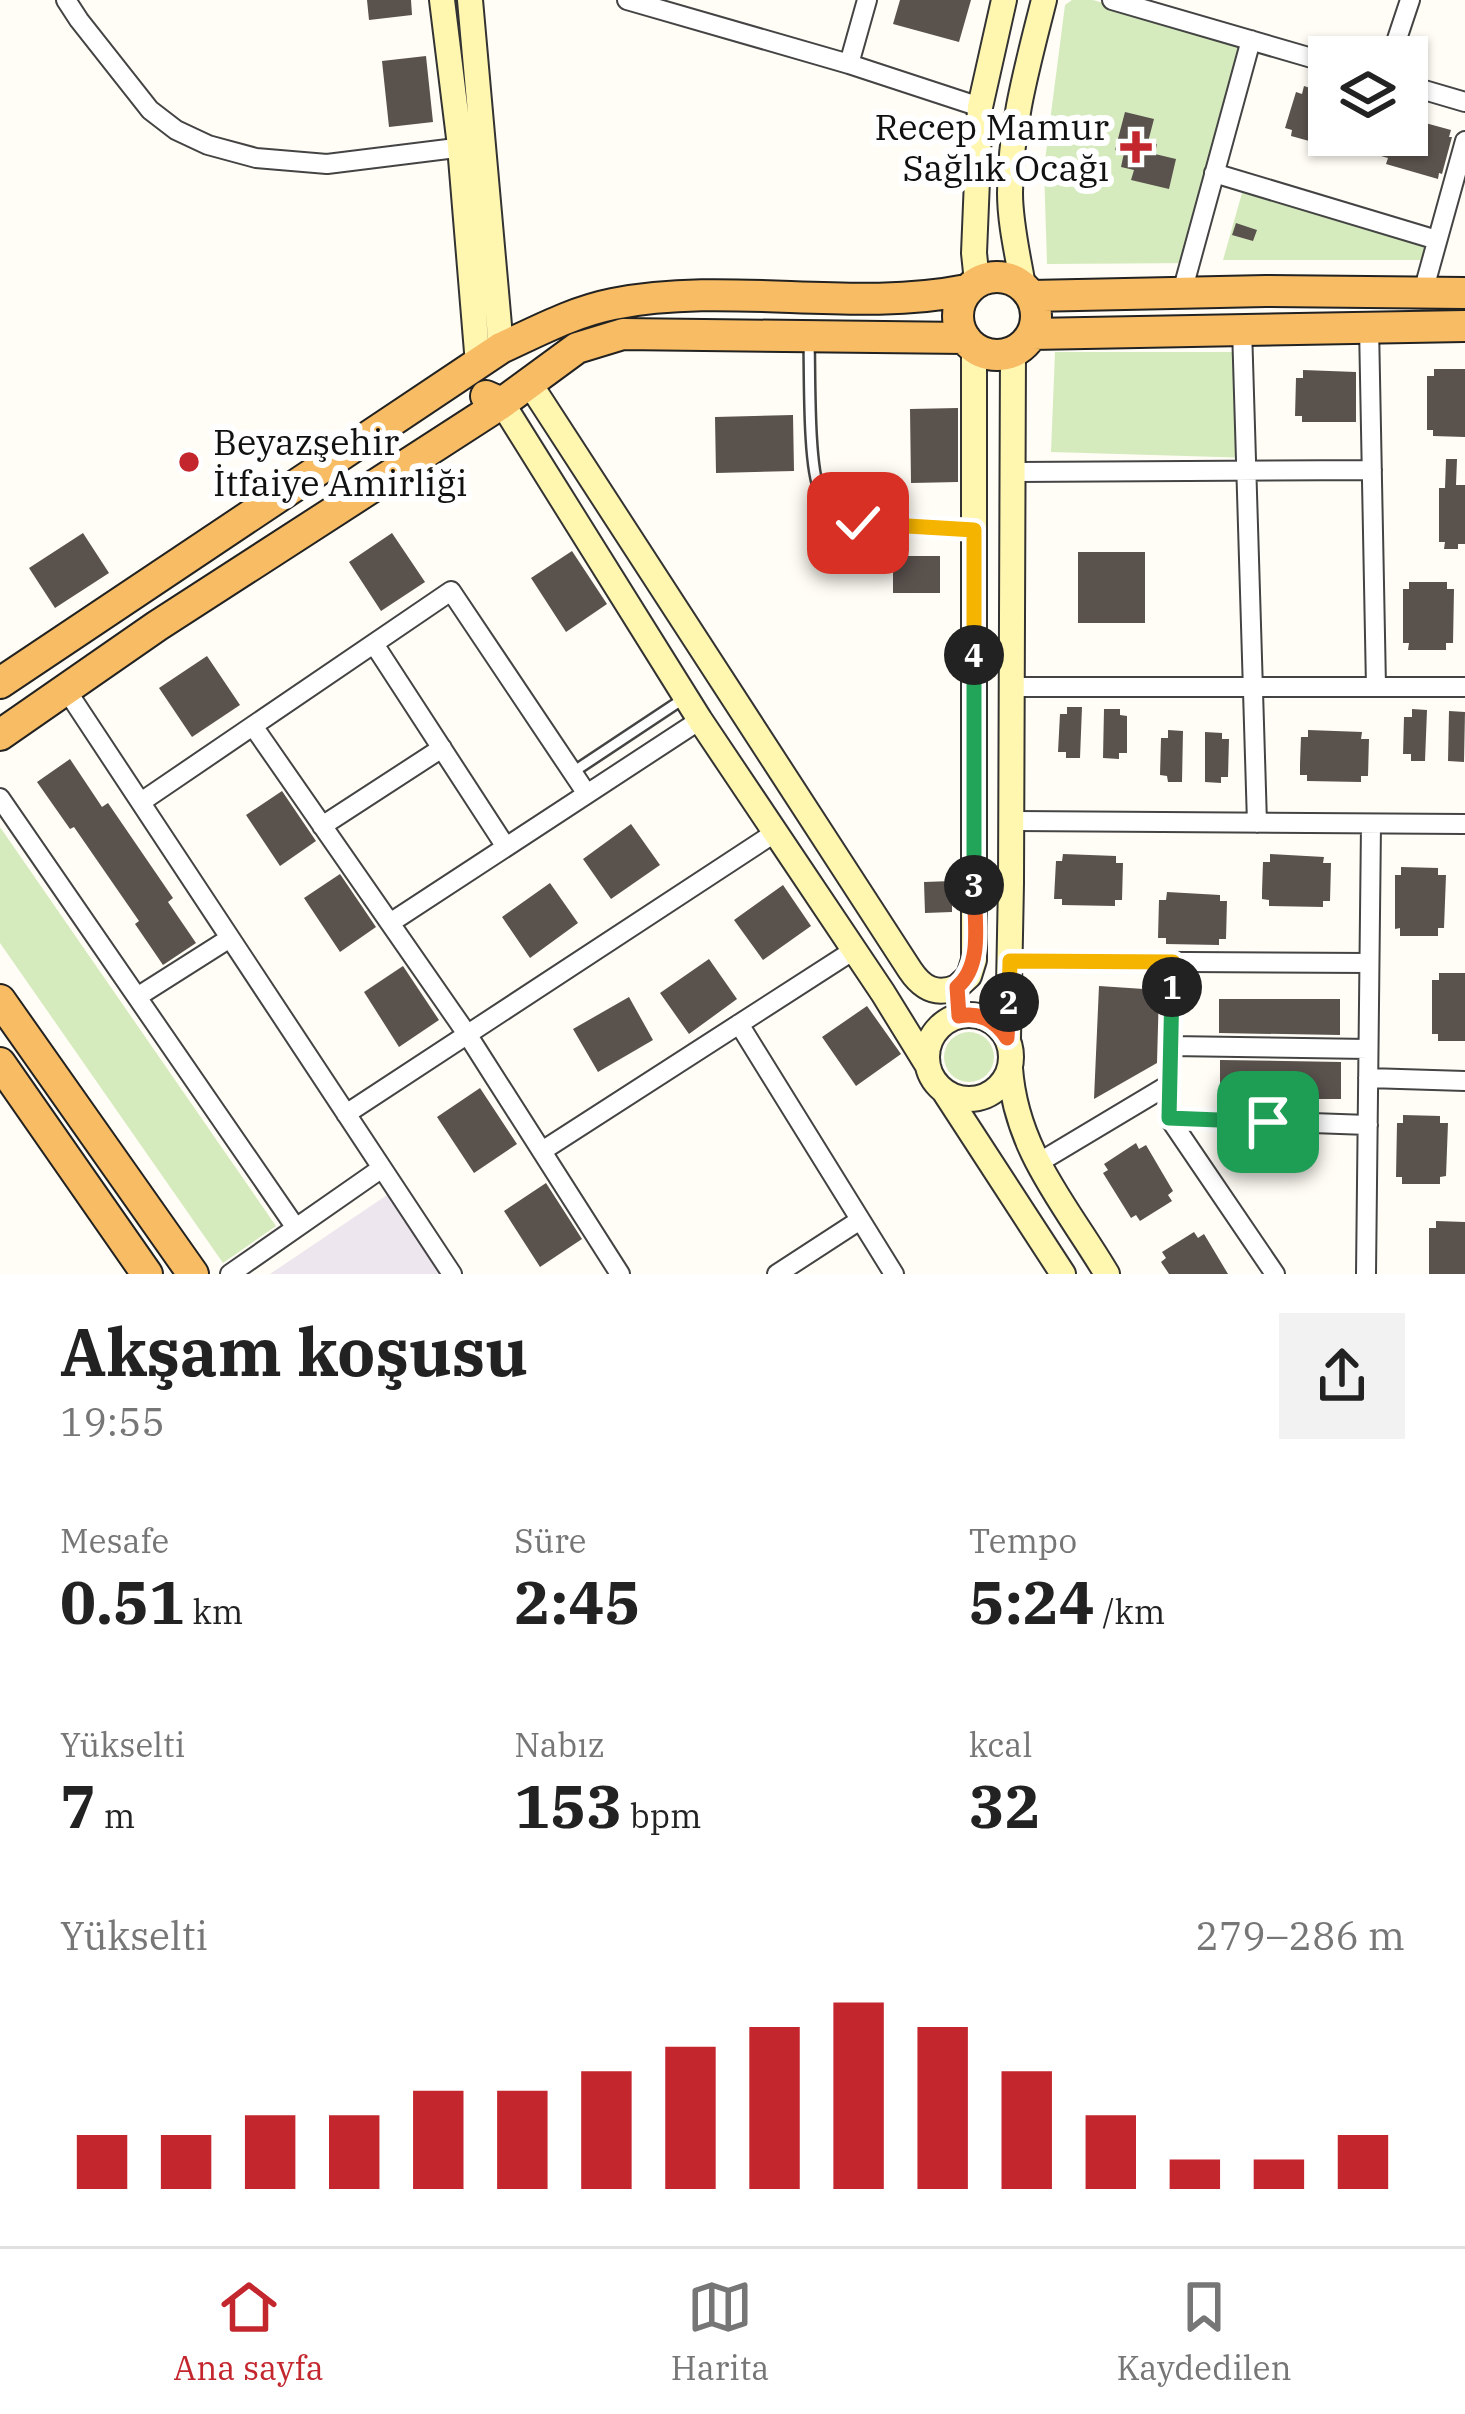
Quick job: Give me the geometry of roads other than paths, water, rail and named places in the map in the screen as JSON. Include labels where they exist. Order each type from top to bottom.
[{"type":"highway","points":[[0,683],[490,356],[572,316],[634,301],[684,297],[898,298],[972,286],[1001,276],[1027,291],[1465,292]]},
{"type":"highway","points":[[969,343],[958,313],[972,286]]},
{"type":"highway","points":[[1023,343],[1036,321],[1027,291]]},
{"type":"highway","points":[[0,735],[157,626],[502,403],[577,348],[622,334],[969,343],[986,354],[1000,355],[1023,343],[1243,328],[1465,326]]},
{"type":"highway","points":[[502,403],[486,396],[477,381],[490,356],[509,350],[523,362],[530,384]]},
{"type":"highway","points":[[135,593],[157,626]]},
{"type":"highway","points":[[42,655],[67,691]]},
{"type":"highway","points":[[0,1000],[193,1274]]},
{"type":"highway","points":[[0,1063],[146,1274]]},
{"type":"main road","points":[[442,0],[471,146]]},
{"type":"main road","points":[[470,0],[471,146],[490,356]]},
{"type":"main road","points":[[972,286],[980,107],[1004,0]]},
{"type":"main road","points":[[1027,291],[1010,194],[1016,117],[1044,0]]},
{"type":"main road","points":[[980,107],[1016,117]]},
{"type":"main road","points":[[530,384],[910,970],[926,988],[942,991],[957,987],[969,976],[974,960],[969,343]]},
{"type":"main road","points":[[1007,1038],[1013,472],[1023,343]]},
{"type":"main road","points":[[502,403],[700,720],[928,1066]]},
{"type":"main road","points":[[957,987],[959,1016]]},
{"type":"main road","points":[[1051,1270],[931,1076],[927,1055],[932,1036],[946,1021],[959,1016],[986,1017],[1007,1038],[1021,1127],[1107,1274]]},
{"type":"main road","points":[[944,1091],[963,1099],[983,1097],[1000,1086],[1010,1068]]},
{"type":"street","points":[[66,0],[150,110],[208,146],[256,158],[327,164],[471,146]]},
{"type":"street","points":[[849,64],[866,0]]},
{"type":"street","points":[[1112,0],[1308,57]]},
{"type":"street","points":[[1398,36],[1410,0]]},
{"type":"street","points":[[635,1],[980,107]]},
{"type":"street","points":[[1182,292],[1251,40]]},
{"type":"street","points":[[1428,91],[1465,102]]},
{"type":"street","points":[[1423,292],[1465,141]]},
{"type":"street","points":[[1214,173],[1437,240]]},
{"type":"street","points":[[1370,326],[1376,687]]},
{"type":"street","points":[[1243,328],[1257,823]]},
{"type":"street","points":[[1013,472],[1372,470]]},
{"type":"street","points":[[140,802],[451,591],[587,794]]},
{"type":"street","points":[[374,644],[506,847]]},
{"type":"street","points":[[1012,687],[1465,687]]},
{"type":"street","points":[[67,691],[452,1274]]},
{"type":"street","points":[[390,923],[700,720]]},
{"type":"street","points":[[253,726],[467,1034],[620,1274]]},
{"type":"street","points":[[322,826],[442,748]]},
{"type":"street","points":[[0,798],[296,1228]]},
{"type":"street","points":[[1011,821],[1465,824]]},
{"type":"street","points":[[1366,1274],[1370,824]]},
{"type":"street","points":[[346,1114],[776,832]]},
{"type":"street","points":[[137,998],[230,938]]},
{"type":"street","points":[[542,1151],[854,950]]},
{"type":"street","points":[[1010,961],[1369,963]]},
{"type":"street","points":[[1173,962],[1169,1118],[1275,1274]]},
{"type":"street","points":[[739,1024],[894,1274]]},
{"type":"street","points":[[1171,1046],[1368,1049]]},
{"type":"street","points":[[1368,1078],[1465,1081]]},
{"type":"street","points":[[1038,1163],[1170,1084]]},
{"type":"street","points":[[1169,1118],[1368,1125]]},
{"type":"street","points":[[230,1274],[382,1168]]},
{"type":"street","points":[[777,1274],[860,1220]]},
{"type":"lane","points":[[809,336],[814,474],[826,500],[864,525],[974,530]]},
{"type":"lane","points":[[573,772],[686,697]]},
{"type":"place","name":"Recep Mamur Sağlık Ocağı","points":[[1136,147]]},
{"type":"place","name":"Beyazşehir İtfaiye Amirliği","points":[[189,462]]}]
